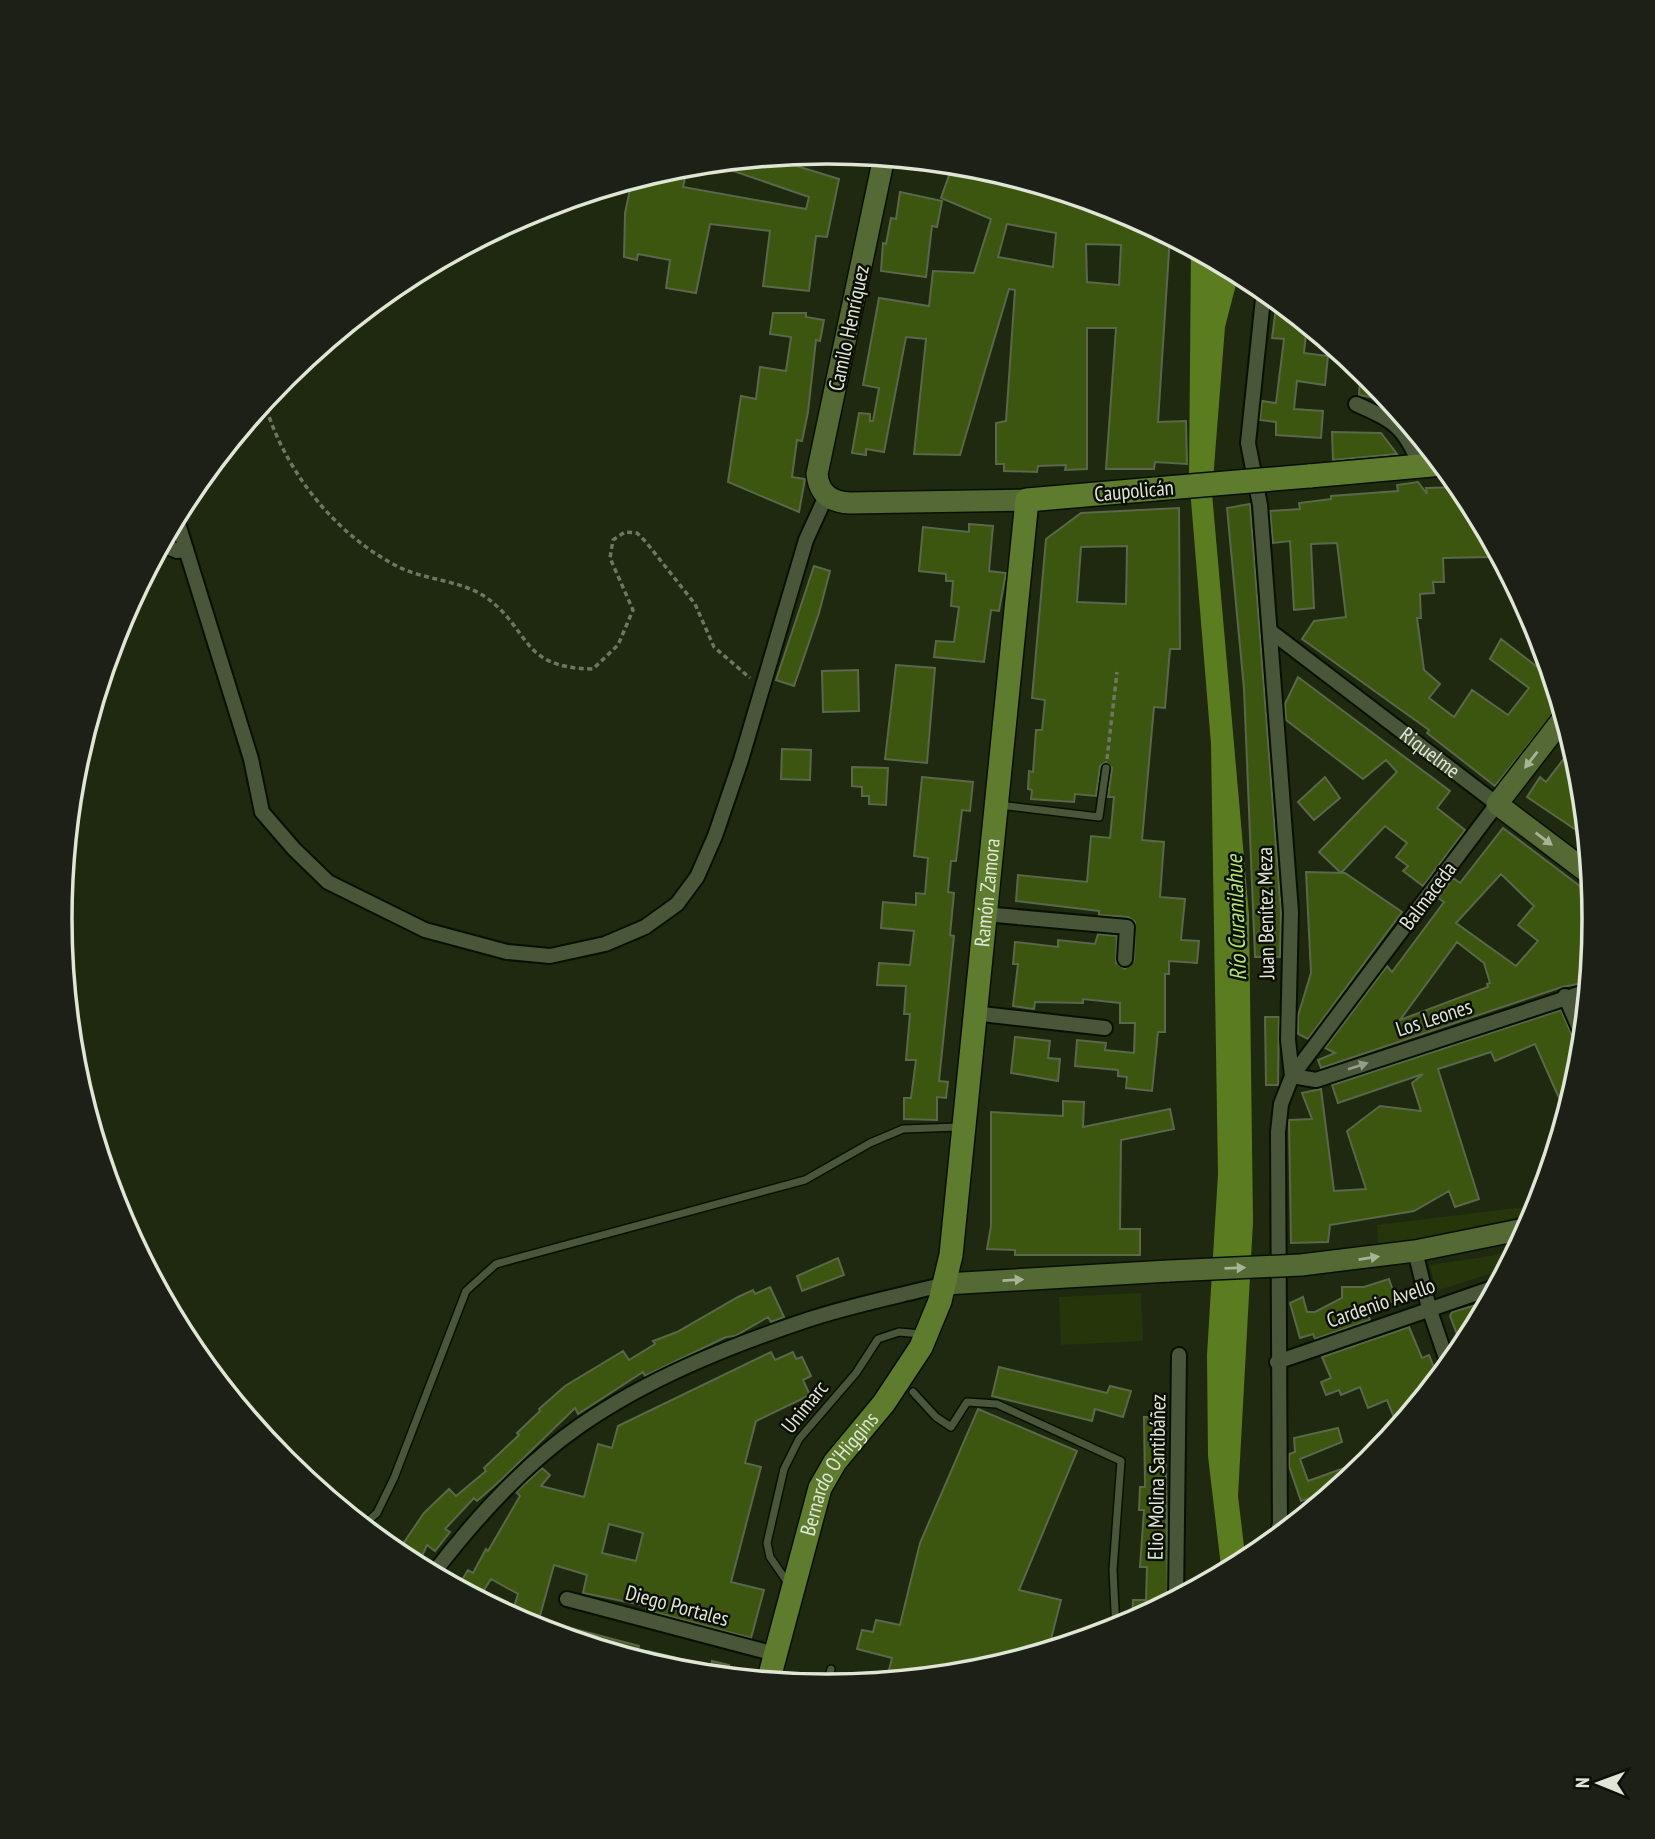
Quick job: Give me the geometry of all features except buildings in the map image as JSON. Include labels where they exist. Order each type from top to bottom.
[{"type":"main road","name":"Caupolicán","points":[[1027,500],[1431,465]]},
{"type":"main road","name":"Ramón Zamora","points":[[945,1283],[957,1215],[973,1013],[1027,500]]},
{"type":"main road","name":"Bernardo O'Higgins","points":[[770,1673],[815,1502],[827,1475],[884,1403],[927,1335],[945,1283]]},
{"type":"street","name":"Camilo Henríquez","points":[[826,496],[817,474],[886,166]]},
{"type":"street","name":"Juan Benítez Meza","points":[[1263,302],[1248,443],[1260,505],[1291,912],[1288,1025],[1292,1076],[1281,1104],[1278,1132],[1280,1525]]},
{"type":"street","points":[[1356,404],[1391,420],[1402,429],[1431,465]]},
{"type":"street","name":"Caupolicán","points":[[826,496],[850,503],[1027,500]]},
{"type":"street","points":[[180,531],[251,759],[262,811],[294,849],[328,882],[425,930],[506,952],[550,956],[605,944],[645,927],[677,904],[697,877],[715,836],[806,540],[826,496]]},
{"type":"street","points":[[170,548],[177,551],[186,550]]},
{"type":"street","name":"Riquelme","points":[[1270,631],[1582,867]]},
{"type":"street","name":"Balmaceda","points":[[1292,1076],[1557,726]]},
{"type":"street","points":[[984,914],[1127,927],[1125,959]]},
{"type":"street","name":"Los Leones","points":[[1292,1076],[1316,1080],[1580,993]]},
{"type":"street","points":[[1566,996],[1576,1021]]},
{"type":"street","points":[[973,1013],[1105,1028]]},
{"type":"street","points":[[439,1567],[463,1537],[530,1467],[603,1411],[721,1352],[808,1320],[945,1283],[1301,1265],[1415,1251],[1516,1231]]},
{"type":"street","points":[[1415,1251],[1429,1308],[1445,1355]]},
{"type":"street","name":"Cardenio Avello","points":[[1277,1362],[1486,1290]]},
{"type":"street","name":"Elio Molina Santibáñez","points":[[1176,1589],[1179,1355]]},
{"type":"street","name":"Diego Portales","points":[[567,1599],[775,1654]]},
{"type":"lane","points":[[995,804],[1099,817],[1106,768]]},
{"type":"lane","points":[[369,1520],[377,1513],[394,1478],[466,1291],[496,1264],[805,1180],[870,1143],[903,1129],[964,1127]]},
{"type":"lane","name":"Unimarc","points":[[792,1589],[770,1557],[766,1543],[784,1469],[799,1439],[856,1373],[878,1339],[899,1332],[927,1335]]},
{"type":"lane","points":[[913,1392],[936,1418],[951,1427],[967,1402],[997,1404],[1121,1461],[1113,1570],[1115,1619]]},
{"type":"lane","points":[[829,1675],[831,1669]]},
{"type":"path","points":[[267,412],[270,423],[309,490],[358,544],[404,569],[483,595],[507,618],[529,649],[563,669],[593,669],[618,645],[633,610],[610,558],[613,540],[625,532],[637,533],[695,604],[714,647],[762,688]]},
{"type":"path","points":[[1106,768],[1117,672]]},
{"type":"shaded area","points":[[1527,1207],[1514,1235],[1379,1252],[1377,1225]]},
{"type":"shaded area","points":[[1506,1252],[1495,1272],[1436,1291],[1430,1265]]},
{"type":"shaded area","points":[[1141,1293],[1143,1341],[1061,1345],[1059,1297]]},
{"type":"water","name":"Río Curanilahue","points":[[1191,257],[1236,284],[1225,327],[1212,493],[1249,915],[1253,1222],[1238,1496],[1244,1550],[1221,1564],[1208,1456],[1207,1355],[1218,1174],[1211,744],[1189,476]]}]
